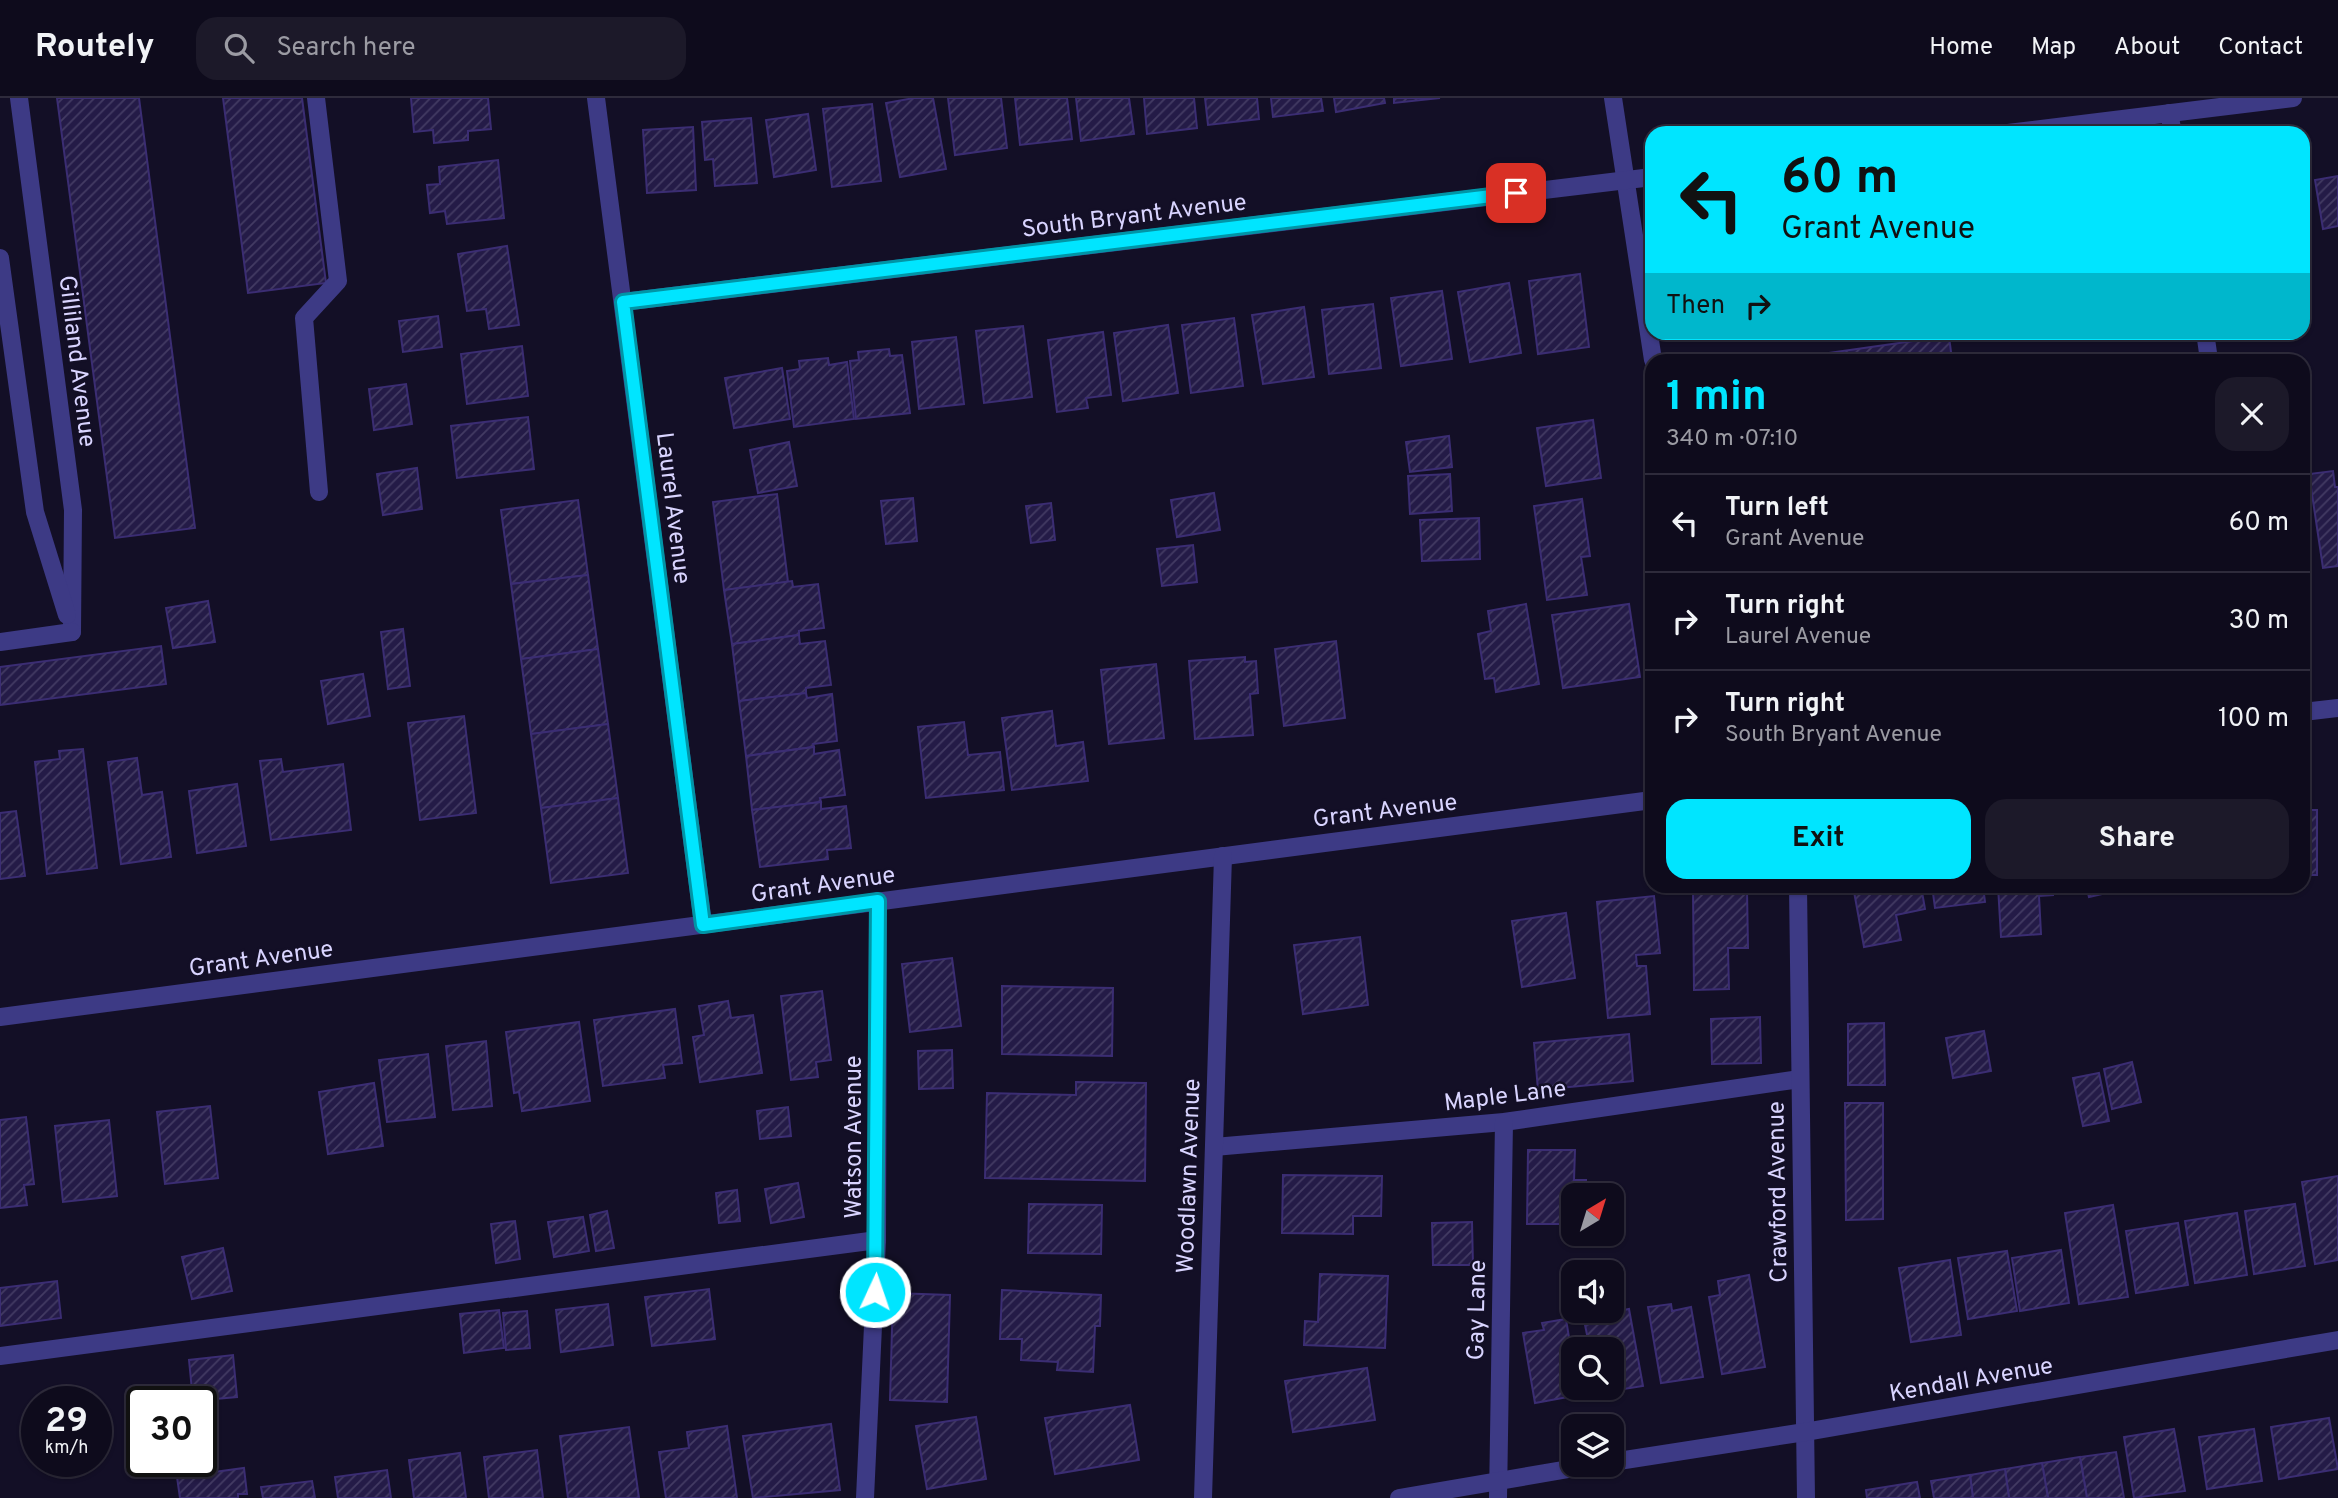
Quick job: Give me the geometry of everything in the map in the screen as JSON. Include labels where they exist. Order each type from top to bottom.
[{"type":"street","name":"Gilliland Avenue","points":[[19,98],[73,510],[72,632]]},
{"type":"street","points":[[316,98],[338,281],[304,318],[319,492]]},
{"type":"street","name":"Laurel Avenue","points":[[596,98],[703,925]]},
{"type":"street","points":[[1614,98],[1645,309]]},
{"type":"street","points":[[2064,126],[2293,98]]},
{"type":"street","points":[[2169,113],[2172,126]]},
{"type":"street","name":"South Bryant Avenue","points":[[623,302],[1645,178]]},
{"type":"street","points":[[0,258],[35,512],[72,632],[0,642]]},
{"type":"street","points":[[2310,711],[2338,708]]},
{"type":"street","name":"Grant Avenue","points":[[0,1017],[1645,801]]},
{"type":"street","name":"Woodlawn Avenue","points":[[1203,1498],[1223,856]]},
{"type":"street","name":"Crawford Avenue","points":[[1798,893],[1806,1498]]},
{"type":"street","name":"Watson Avenue","points":[[865,1498],[877,1240],[878,901]]},
{"type":"street","name":"Maple Lane","points":[[1214,1147],[1504,1122],[1800,1079]]},
{"type":"street","name":"Gay Lane","points":[[1498,1498],[1504,1122]]},
{"type":"street","points":[[0,1356],[877,1240]]},
{"type":"street","name":"Kendall Avenue","points":[[1624,1460],[1805,1432],[2338,1340]]},
{"type":"street","points":[[1399,1498],[1561,1470]]},
{"type":"building","points":[[57,98],[139,98],[195,528],[115,538]]},
{"type":"building","points":[[223,98],[302,98],[326,283],[248,293]]},
{"type":"building","points":[[411,98],[488,98],[491,129],[468,131],[468,140],[434,143],[433,130],[414,132]]},
{"type":"building","points":[[933,98],[946,169],[900,177],[886,103]]},
{"type":"building","points":[[948,98],[1001,98],[1007,148],[955,155]]},
{"type":"building","points":[[1015,98],[1067,98],[1072,139],[1020,145]]},
{"type":"building","points":[[1076,98],[1129,98],[1134,134],[1081,141]]},
{"type":"building","points":[[1144,98],[1194,98],[1197,128],[1147,134]]},
{"type":"building","points":[[1205,98],[1257,98],[1259,119],[1208,125]]},
{"type":"building","points":[[1271,98],[1321,98],[1323,111],[1273,117]]},
{"type":"building","points":[[1334,98],[1384,98],[1385,103],[1336,112]]},
{"type":"building","points":[[1394,98],[1440,98],[1394,103]]},
{"type":"building","points":[[872,104],[881,181],[832,187],[823,109]]},
{"type":"building","points":[[808,114],[816,170],[774,177],[766,120]]},
{"type":"building","points":[[751,118],[757,183],[715,186],[713,159],[705,160],[702,122]]},
{"type":"building","points":[[693,127],[696,190],[647,193],[643,130]]},
{"type":"building","points":[[498,160],[504,218],[447,224],[445,211],[430,213],[427,185],[440,184],[439,167]]},
{"type":"building","points":[[2338,176],[2338,226],[2323,229],[2315,180]]},
{"type":"building","points":[[507,246],[519,325],[489,329],[486,309],[467,311],[458,254]]},
{"type":"building","points":[[1580,274],[1589,347],[1538,354],[1529,281]]},
{"type":"building","points":[[1509,283],[1521,353],[1470,362],[1458,292]]},
{"type":"building","points":[[1442,291],[1452,359],[1401,366],[1391,298]]},
{"type":"building","points":[[1373,304],[1381,368],[1329,374],[1322,310]]},
{"type":"building","points":[[1304,307],[1314,377],[1263,384],[1252,315]]},
{"type":"building","points":[[438,316],[442,347],[403,352],[399,321]]},
{"type":"building","points":[[1234,318],[1243,386],[1191,393],[1182,325]]},
{"type":"building","points":[[1168,325],[1178,393],[1123,401],[1114,333]]},
{"type":"building","points":[[1023,326],[1032,397],[984,403],[976,331]]},
{"type":"building","points":[[1103,332],[1111,395],[1086,398],[1088,408],[1057,412],[1048,340]]},
{"type":"building","points":[[956,337],[964,404],[919,409],[912,342]]},
{"type":"building","points":[[1921,340],[1950,340],[1951,354],[1821,354]]},
{"type":"building","points":[[522,346],[528,396],[467,404],[461,354]]},
{"type":"building","points":[[889,349],[890,356],[902,355],[910,413],[856,419],[850,361],[859,360],[858,352]]},
{"type":"building","points":[[828,358],[829,365],[847,362],[854,419],[794,427],[787,371],[800,369],[799,361]]},
{"type":"building","points":[[782,368],[790,419],[734,428],[725,378]]},
{"type":"building","points":[[406,384],[412,424],[374,430],[369,389]]},
{"type":"building","points":[[528,417],[534,469],[457,478],[451,426]]},
{"type":"building","points":[[1593,420],[1601,478],[1546,486],[1537,428]]},
{"type":"building","points":[[1449,436],[1452,467],[1410,472],[1406,442]]},
{"type":"building","points":[[789,442],[797,486],[758,493],[750,450]]},
{"type":"building","points":[[417,468],[422,509],[383,515],[377,474]]},
{"type":"building","points":[[2333,471],[2335,487],[2338,487],[2338,566],[2323,568],[2310,474]]},
{"type":"building","points":[[1450,474],[1452,511],[1410,514],[1408,476]]},
{"type":"building","points":[[1214,493],[1220,530],[1177,537],[1171,500]]},
{"type":"building","points":[[777,494],[788,582],[724,590],[713,502]]},
{"type":"building","points":[[913,498],[917,541],[886,544],[881,501]]},
{"type":"building","points":[[1582,499],[1590,556],[1581,557],[1587,595],[1547,600],[1534,506]]},
{"type":"building","points":[[578,500],[588,575],[511,584],[501,510]]},
{"type":"building","points":[[1051,503],[1055,540],[1031,543],[1026,506]]},
{"type":"building","points":[[1479,518],[1480,559],[1422,561],[1420,520]]},
{"type":"building","points":[[1193,545],[1197,582],[1162,586],[1157,549]]},
{"type":"building","points":[[588,575],[598,649],[521,659],[511,584]]},
{"type":"building","points":[[792,581],[793,587],[818,584],[824,628],[799,631],[799,635],[732,644],[724,590]]},
{"type":"building","points":[[208,601],[215,642],[173,648],[166,608]]},
{"type":"building","points":[[1526,604],[1539,684],[1496,692],[1494,678],[1485,679],[1478,634],[1491,631],[1488,611]]},
{"type":"building","points":[[1629,604],[1640,677],[1563,688],[1552,615]]},
{"type":"building","points":[[403,629],[410,686],[388,689],[381,632]]},
{"type":"building","points":[[799,635],[800,644],[825,641],[831,685],[806,688],[806,693],[739,701],[732,644]]},
{"type":"building","points":[[1336,641],[1345,718],[1284,726],[1275,649]]},
{"type":"building","points":[[161,646],[166,684],[0,705],[0,667]]},
{"type":"building","points":[[598,649],[608,724],[531,734],[521,659]]},
{"type":"building","points":[[1245,657],[1245,662],[1256,661],[1258,693],[1250,694],[1253,735],[1195,739],[1189,661]]},
{"type":"building","points":[[1156,664],[1164,738],[1109,744],[1101,670]]},
{"type":"building","points":[[363,674],[370,716],[328,724],[321,681]]},
{"type":"building","points":[[806,693],[807,698],[832,694],[837,741],[813,744],[814,747],[746,756],[739,701]]},
{"type":"building","points":[[1052,711],[1056,746],[1083,742],[1088,781],[1012,790],[1002,718]]},
{"type":"building","points":[[464,716],[476,813],[420,820],[408,723]]},
{"type":"building","points":[[964,722],[968,755],[1000,752],[1004,790],[926,798],[918,727]]},
{"type":"building","points":[[608,724],[618,798],[541,808],[531,734]]},
{"type":"building","points":[[814,747],[814,754],[839,750],[845,795],[820,798],[821,802],[752,810],[746,756]]},
{"type":"building","points":[[83,749],[97,868],[47,874],[35,762],[60,759],[59,751]]},
{"type":"building","points":[[137,758],[142,795],[162,792],[171,857],[121,864],[108,762]]},
{"type":"building","points":[[281,759],[283,772],[343,764],[351,830],[271,840],[260,761]]},
{"type":"building","points":[[237,784],[246,846],[197,853],[189,791]]},
{"type":"building","points":[[618,798],[628,873],[551,883],[541,808]]},
{"type":"building","points":[[821,802],[821,809],[846,806],[851,848],[827,850],[828,859],[760,867],[752,810]]},
{"type":"building","points":[[2310,810],[2317,810],[2317,875],[2310,875]]},
{"type":"building","points":[[16,811],[25,876],[0,879],[0,813]]},
{"type":"building","points":[[1693,893],[1747,893],[1748,948],[1728,948],[1729,989],[1694,990]]},
{"type":"building","points":[[1854,893],[1922,893],[1925,909],[1896,915],[1901,940],[1864,947]]},
{"type":"building","points":[[1933,893],[1984,893],[1985,902],[1935,908]]},
{"type":"building","points":[[1998,893],[2053,893],[2039,896],[2041,934],[2001,937]]},
{"type":"building","points":[[2088,893],[2106,893],[2089,897]]},
{"type":"building","points":[[1654,896],[1660,953],[1636,955],[1637,966],[1646,966],[1650,1014],[1608,1018],[1597,902]]},
{"type":"building","points":[[1566,913],[1575,978],[1522,987],[1512,921]]},
{"type":"building","points":[[1360,937],[1368,1005],[1303,1014],[1294,945]]},
{"type":"building","points":[[952,958],[961,1026],[910,1032],[902,964]]},
{"type":"building","points":[[1002,986],[1113,988],[1112,1056],[1002,1054]]},
{"type":"building","points":[[822,991],[831,1060],[816,1062],[818,1077],[791,1080],[781,996]]},
{"type":"building","points":[[728,1001],[731,1018],[753,1015],[762,1073],[700,1082],[693,1037],[704,1035],[699,1006]]},
{"type":"building","points":[[675,1009],[682,1063],[663,1065],[665,1078],[603,1086],[594,1020]]},
{"type":"building","points":[[1760,1017],[1761,1063],[1712,1064],[1711,1019]]},
{"type":"building","points":[[579,1022],[590,1101],[522,1111],[519,1092],[514,1093],[506,1032]]},
{"type":"building","points":[[1884,1023],[1885,1085],[1848,1085],[1848,1024]]},
{"type":"building","points":[[1984,1031],[1991,1071],[1953,1078],[1946,1038]]},
{"type":"building","points":[[1629,1034],[1633,1081],[1538,1090],[1534,1043]]},
{"type":"building","points":[[486,1041],[492,1106],[453,1110],[446,1046]]},
{"type":"building","points":[[952,1050],[953,1088],[919,1089],[918,1051]]},
{"type":"building","points":[[428,1054],[435,1117],[387,1122],[379,1060]]},
{"type":"building","points":[[2132,1062],[2141,1102],[2112,1109],[2104,1069]]},
{"type":"building","points":[[2099,1073],[2109,1121],[2083,1126],[2073,1078]]},
{"type":"building","points":[[1076,1082],[1146,1083],[1145,1181],[985,1178],[987,1093],[1076,1095]]},
{"type":"building","points":[[374,1083],[383,1146],[328,1154],[319,1092]]},
{"type":"building","points":[[1845,1103],[1883,1103],[1883,1219],[1846,1220]]},
{"type":"building","points":[[210,1106],[218,1178],[165,1184],[157,1112]]},
{"type":"building","points":[[788,1107],[791,1136],[760,1139],[757,1111]]},
{"type":"building","points":[[26,1117],[34,1184],[24,1185],[27,1205],[0,1208],[0,1120]]},
{"type":"building","points":[[109,1120],[117,1196],[63,1202],[55,1126]]},
{"type":"building","points":[[1528,1150],[1575,1150],[1574,1180],[1586,1180],[1586,1183],[1561,1183],[1561,1224],[1527,1224]]},
{"type":"building","points":[[1283,1175],[1382,1176],[1381,1216],[1353,1216],[1353,1234],[1282,1233]]},
{"type":"building","points":[[2338,1176],[2338,1260],[2315,1264],[2302,1182]]},
{"type":"building","points":[[798,1183],[804,1217],[771,1223],[765,1189]]},
{"type":"building","points":[[737,1190],[740,1221],[719,1223],[716,1193]]},
{"type":"building","points":[[1029,1204],[1102,1205],[1101,1254],[1028,1253]]},
{"type":"building","points":[[2295,1204],[2305,1266],[2254,1274],[2245,1211]]},
{"type":"building","points":[[2113,1205],[2128,1297],[2079,1304],[2065,1213]]},
{"type":"building","points":[[607,1211],[614,1248],[596,1251],[590,1215]]},
{"type":"building","points":[[2237,1213],[2247,1275],[2195,1283],[2185,1221]]},
{"type":"building","points":[[583,1217],[589,1251],[554,1257],[548,1222]]},
{"type":"building","points":[[515,1221],[520,1259],[496,1263],[491,1224]]},
{"type":"building","points":[[1472,1222],[1473,1265],[1433,1265],[1432,1223]]},
{"type":"building","points":[[2178,1223],[2188,1285],[2136,1293],[2126,1231]]},
{"type":"building","points":[[223,1248],[232,1291],[192,1299],[182,1257]]},
{"type":"building","points":[[2061,1250],[2069,1303],[2020,1311],[2012,1258]]},
{"type":"building","points":[[2007,1251],[2017,1311],[1968,1319],[1958,1258]]},
{"type":"building","points":[[1950,1260],[1961,1335],[1911,1342],[1899,1268]]},
{"type":"building","points":[[1320,1274],[1388,1276],[1385,1348],[1304,1345],[1305,1321],[1318,1322]]},
{"type":"building","points":[[1749,1275],[1765,1367],[1722,1374],[1709,1297],[1720,1295],[1718,1281]]},
{"type":"building","points":[[57,1281],[61,1318],[0,1326],[0,1288]]},
{"type":"building","points":[[709,1289],[715,1339],[652,1346],[645,1297]]},
{"type":"building","points":[[1002,1290],[1101,1295],[1100,1326],[1095,1326],[1093,1372],[1057,1370],[1058,1362],[1021,1360],[1022,1339],[1000,1339]]},
{"type":"building","points":[[893,1293],[950,1295],[947,1402],[890,1400]]},
{"type":"building","points":[[608,1304],[613,1345],[561,1352],[556,1310]]},
{"type":"building","points":[[1671,1304],[1672,1311],[1691,1307],[1703,1377],[1661,1383],[1648,1307]]},
{"type":"building","points":[[1629,1309],[1643,1386],[1624,1389],[1624,1337],[1588,1337],[1585,1325],[1624,1323],[1624,1310]]},
{"type":"building","points":[[499,1310],[504,1348],[464,1353],[460,1314]]},
{"type":"building","points":[[527,1311],[530,1348],[506,1350],[503,1313]]},
{"type":"building","points":[[1561,1320],[1561,1323],[1567,1323],[1569,1337],[1561,1337],[1561,1398],[1535,1403],[1523,1333],[1544,1330],[1542,1323]]},
{"type":"building","points":[[233,1355],[237,1397],[217,1399],[217,1386],[192,1386],[189,1360]]},
{"type":"building","points":[[1367,1368],[1375,1420],[1293,1432],[1285,1381]]},
{"type":"building","points":[[1130,1405],[1139,1460],[1055,1474],[1045,1418]]},
{"type":"building","points":[[976,1417],[986,1479],[927,1489],[916,1426]]},
{"type":"building","points":[[2329,1418],[2338,1469],[2279,1479],[2271,1427]]},
{"type":"building","points":[[831,1424],[840,1490],[753,1498],[743,1436]]},
{"type":"building","points":[[727,1426],[737,1498],[666,1498],[659,1452],[689,1448],[687,1432]]},
{"type":"building","points":[[629,1427],[639,1498],[568,1498],[560,1436]]},
{"type":"building","points":[[2174,1429],[2185,1491],[2134,1498],[2124,1437]]},
{"type":"building","points":[[2254,1429],[2262,1481],[2207,1489],[2199,1437]]},
{"type":"building","points":[[537,1450],[543,1498],[489,1498],[484,1457]]},
{"type":"building","points":[[2116,1452],[2124,1498],[2087,1498],[2080,1457]]},
{"type":"building","points":[[460,1453],[466,1498],[414,1498],[409,1460]]},
{"type":"building","points":[[2080,1457],[2087,1498],[2048,1498],[2042,1463]]},
{"type":"building","points":[[2042,1463],[2048,1498],[2009,1498],[2005,1469]]},
{"type":"building","points":[[244,1468],[247,1494],[238,1494],[238,1498],[180,1498],[177,1477],[217,1477],[217,1472]]},
{"type":"building","points":[[2005,1469],[2009,1498],[1973,1498],[1970,1475]]},
{"type":"building","points":[[387,1470],[391,1498],[338,1498],[335,1477]]},
{"type":"building","points":[[1970,1475],[1973,1498],[1934,1498],[1931,1481]]},
{"type":"building","points":[[312,1481],[315,1498],[263,1498],[261,1487]]},
{"type":"building","points":[[1917,1482],[1920,1498],[1867,1498],[1866,1490]]},
{"type":"route","points":[[875,1292],[878,901],[703,925],[623,302],[1516,193]]}]
